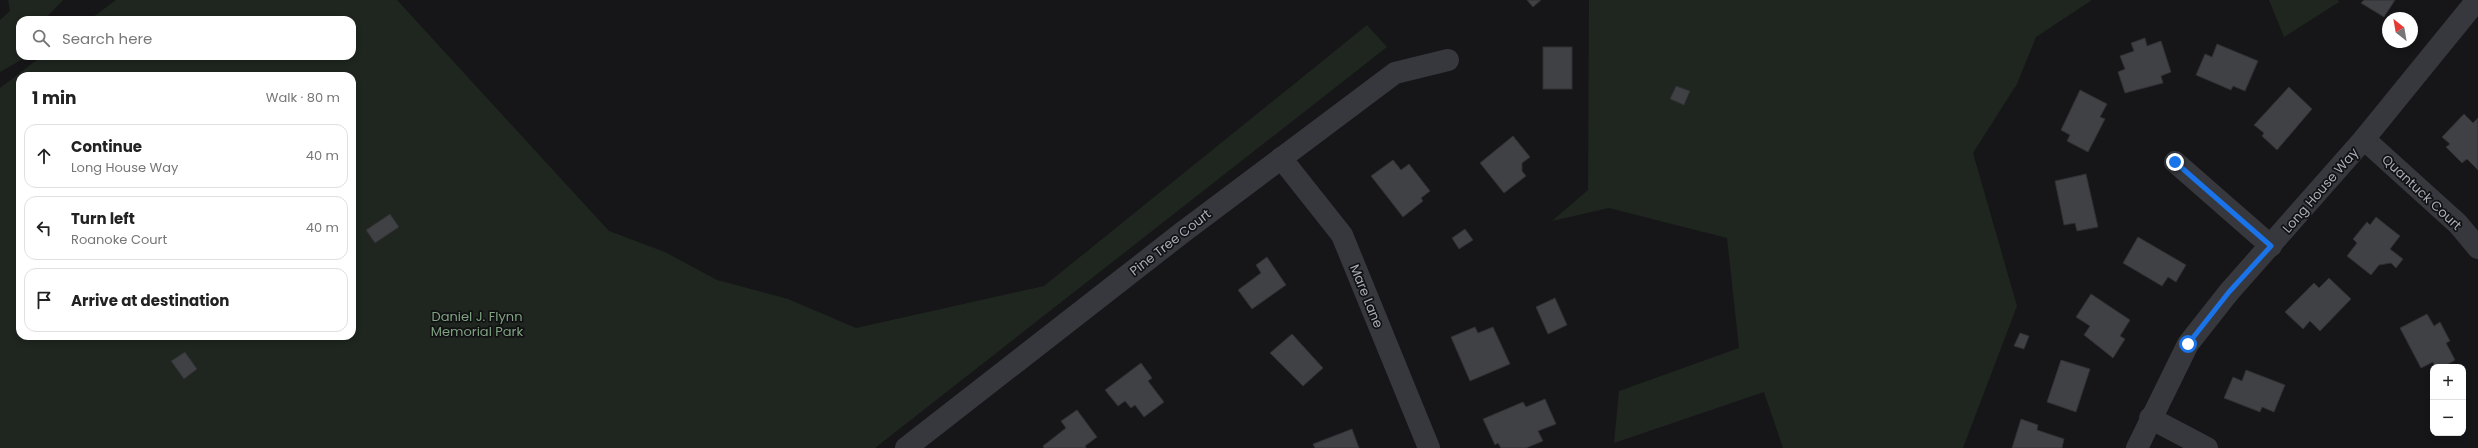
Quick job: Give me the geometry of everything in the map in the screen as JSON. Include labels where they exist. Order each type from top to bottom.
[{"type":"street","name":"Long House Way","points":[[2137,448],[2150,418],[2188,344],[2229,292],[2271,246],[2364,138],[2477,0]]},
{"type":"street","name":"Pine Tree Court","points":[[906,448],[1183,232],[1395,73],[1448,60]]},
{"type":"street","name":"Quantuck Court","points":[[2364,138],[2458,224],[2478,248]]},
{"type":"street","name":"Mare Lane","points":[[1281,158],[1342,235],[1429,448]]},
{"type":"street","points":[[2175,162],[2271,246]]},
{"type":"street","points":[[2150,418],[2207,448]]},
{"type":"green space","points":[[8,0],[63,0],[48,16],[16,16],[16,60],[21,60],[0,72],[0,20],[10,11]]},
{"type":"green space","name":"Daniel J. Flynn Memorial Park","points":[[116,0],[397,0],[609,231],[665,252],[717,280],[788,299],[856,328],[1044,286],[1367,25],[1387,47],[875,448],[0,448],[0,88],[16,76],[16,340],[356,340],[356,72],[21,72],[37,60],[356,60],[356,16],[94,16]]},
{"type":"green space","points":[[1589,0],[2092,0],[2036,37],[2017,84],[1973,153],[2017,306],[1963,448],[1783,448],[1764,392],[1614,443],[1619,391],[1739,348],[1727,238],[1609,208],[1552,221],[1588,190]]},
{"type":"green space","points":[[2269,0],[2338,0],[2339,2],[2284,37]]},
{"type":"building","points":[[1527,0],[1541,0],[1533,7]]},
{"type":"building","points":[[2364,0],[2395,0],[2387,12],[2382,12],[2382,16],[2361,3]]},
{"type":"building","points":[[2145,38],[2147,46],[2161,41],[2171,72],[2161,76],[2163,83],[2125,93],[2118,72],[2125,69],[2120,56],[2134,51],[2131,43]]},
{"type":"building","points":[[2217,44],[2258,61],[2245,91],[2233,86],[2231,90],[2196,75],[2205,54],[2212,57]]},
{"type":"building","points":[[1543,47],[1572,47],[1572,89],[1543,89]]},
{"type":"building","points":[[1676,86],[1690,91],[1684,105],[1670,99]]},
{"type":"building","points":[[2289,87],[2312,109],[2277,150],[2262,136],[2264,133],[2254,125]]},
{"type":"building","points":[[2080,90],[2107,104],[2100,117],[2105,119],[2088,152],[2067,141],[2070,135],[2061,130]]},
{"type":"building","points":[[2464,114],[2473,123],[2478,118],[2478,170],[2467,159],[2462,163],[2446,147],[2450,144],[2442,137]]},
{"type":"building","points":[[1513,136],[1530,157],[1522,163],[1522,171],[1526,176],[1504,193],[1480,163]]},
{"type":"building","points":[[1393,160],[1401,170],[1409,164],[1430,191],[1421,198],[1423,201],[1403,217],[1371,176]]},
{"type":"building","points":[[2086,174],[2098,227],[2077,231],[2075,223],[2064,225],[2055,181]]},
{"type":"building","points":[[390,214],[399,227],[375,243],[366,230]]},
{"type":"building","points":[[2376,217],[2400,236],[2390,249],[2403,259],[2396,268],[2391,263],[2379,265],[2371,275],[2347,256],[2357,243],[2353,239],[2367,222],[2370,225]]},
{"type":"building","points":[[1465,229],[1473,240],[1459,249],[1452,238]]},
{"type":"building","points":[[2138,237],[2186,265],[2176,282],[2168,277],[2162,286],[2123,263]]},
{"type":"building","points":[[1267,257],[1286,285],[1252,309],[1238,290],[1261,273],[1256,265]]},
{"type":"building","points":[[2329,278],[2351,299],[2320,331],[2310,321],[2303,329],[2285,312],[2314,283],[2319,288]]},
{"type":"building","points":[[2091,294],[2130,320],[2120,336],[2125,339],[2113,358],[2084,335],[2090,326],[2076,317]]},
{"type":"building","points":[[1555,298],[1567,325],[1548,334],[1536,307]]},
{"type":"building","points":[[2427,314],[2434,326],[2440,322],[2450,341],[2446,343],[2455,360],[2448,364],[2434,364],[2433,362],[2421,368],[2400,328]]},
{"type":"building","points":[[1475,327],[1478,333],[1493,327],[1510,364],[1470,381],[1451,337]]},
{"type":"building","points":[[2020,333],[2029,336],[2024,349],[2014,346]]},
{"type":"building","points":[[1292,334],[1323,368],[1303,386],[1270,353]]},
{"type":"building","points":[[185,352],[197,369],[184,379],[171,361]]},
{"type":"building","points":[[2061,360],[2090,369],[2076,412],[2047,402]]},
{"type":"building","points":[[1141,363],[1152,378],[1148,381],[1164,402],[1144,417],[1135,405],[1131,408],[1125,401],[1118,406],[1105,390]]},
{"type":"building","points":[[2246,370],[2285,385],[2274,412],[2262,407],[2260,412],[2224,398],[2233,377],[2242,381]]},
{"type":"building","points":[[1545,399],[1556,424],[1538,431],[1543,441],[1526,448],[1501,448],[1498,443],[1495,445],[1483,419],[1523,402],[1526,407]]},
{"type":"building","points":[[1077,410],[1097,437],[1085,446],[1086,448],[1044,448],[1043,446],[1066,428],[1061,421]]},
{"type":"building","points":[[2021,419],[2038,425],[2037,430],[2064,439],[2062,448],[2012,448]]},
{"type":"building","points":[[1352,429],[1359,448],[1315,448],[1313,444]]},
{"type":"route","points":[[2175,162],[2271,246],[2229,292],[2188,344]]}]
